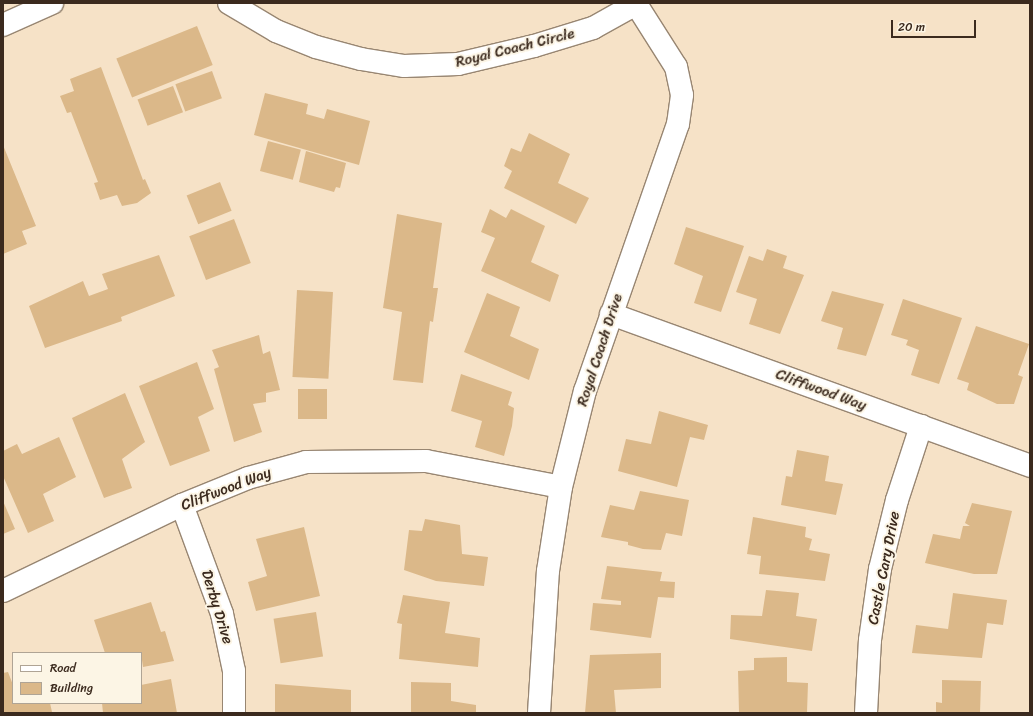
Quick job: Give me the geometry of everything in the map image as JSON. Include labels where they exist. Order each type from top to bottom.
[{"type":"street","points":[[3,25],[52,3]]},
{"type":"street","name":"Royal Coach Circle","points":[[229,3],[276,31],[316,47],[361,59],[404,66],[458,64],[534,46],[593,28],[637,4]]},
{"type":"street","name":"Royal Coach Drive","points":[[539,713],[548,571],[561,487],[586,391],[611,314],[669,152],[682,95],[676,67],[637,4]]},
{"type":"street","name":"Cliffwood Way","points":[[611,314],[1030,466]]},
{"type":"street","name":"Castle Cary Drive","points":[[866,713],[870,640],[880,569],[897,500],[922,426]]},
{"type":"street","name":"Cliffwood Way","points":[[3,591],[182,505],[248,478],[306,462],[362,459],[426,461],[561,487]]},
{"type":"street","name":"Derby Drive","points":[[182,505],[222,614],[234,671],[234,713]]},
{"type":"building","points":[[197,26],[213,65],[132,98],[116,59]]},
{"type":"building","points":[[101,67],[143,180],[145,179],[151,193],[137,203],[122,206],[117,195],[100,200],[94,183],[98,182],[71,112],[67,113],[60,96],[74,91],[70,79]]},
{"type":"building","points":[[212,71],[222,98],[185,112],[175,84]]},
{"type":"building","points":[[173,86],[183,112],[148,126],[138,100]]},
{"type":"building","points":[[265,93],[308,104],[306,114],[324,119],[327,109],[370,121],[359,165],[254,135]]},
{"type":"building","points":[[529,133],[570,154],[558,183],[589,198],[576,224],[504,188],[512,171],[504,166],[511,148],[521,152]]},
{"type":"building","points":[[268,141],[301,150],[293,180],[260,171]]},
{"type":"building","points":[[3,145],[36,226],[22,231],[27,244],[3,254]]},
{"type":"building","points":[[306,151],[346,163],[340,188],[336,187],[334,192],[299,182]]},
{"type":"building","points":[[220,182],[232,211],[198,224],[187,195]]},
{"type":"building","points":[[490,209],[506,218],[511,209],[545,226],[531,262],[559,275],[550,302],[481,271],[495,238],[481,232]]},
{"type":"building","points":[[397,214],[442,223],[433,288],[438,288],[433,322],[430,321],[423,383],[393,380],[402,312],[383,308]]},
{"type":"building","points":[[234,219],[251,263],[206,280],[189,236]]},
{"type":"building","points":[[686,227],[744,246],[721,312],[694,303],[703,276],[674,264]]},
{"type":"building","points":[[767,249],[787,256],[783,268],[804,275],[780,334],[749,324],[757,299],[736,292],[749,256],[763,261]]},
{"type":"building","points":[[159,255],[175,296],[121,317],[122,321],[45,348],[29,306],[83,281],[89,296],[108,289],[102,274]]},
{"type":"building","points":[[297,290],[333,292],[328,379],[292,377]]},
{"type":"building","points":[[832,291],[884,304],[866,356],[837,349],[843,328],[821,321]]},
{"type":"building","points":[[487,293],[520,307],[510,336],[539,349],[529,380],[464,352]]},
{"type":"building","points":[[903,299],[962,318],[939,384],[911,375],[919,350],[906,345],[908,340],[891,335]]},
{"type":"building","points":[[976,326],[1029,344],[1018,375],[1023,377],[1014,404],[997,404],[967,390],[969,383],[957,379]]},
{"type":"building","points":[[259,335],[263,354],[270,351],[280,390],[266,393],[266,402],[253,404],[262,432],[234,442],[214,369],[219,367],[212,350]]},
{"type":"building","points":[[197,362],[214,409],[198,417],[210,451],[170,466],[139,386]]},
{"type":"building","points":[[461,374],[512,392],[508,405],[514,408],[512,426],[504,456],[475,447],[482,421],[451,411]]},
{"type":"building","points":[[298,389],[327,389],[327,419],[298,419]]},
{"type":"building","points":[[125,393],[145,442],[122,459],[132,488],[104,498],[72,418]]},
{"type":"building","points":[[659,411],[708,425],[704,440],[690,437],[677,487],[618,471],[626,439],[651,444]]},
{"type":"building","points":[[59,437],[76,477],[43,494],[54,521],[28,533],[3,476],[3,451],[17,444],[22,454]]},
{"type":"building","points":[[797,450],[829,456],[825,481],[843,484],[836,515],[781,505],[786,476],[792,477]]},
{"type":"building","points":[[640,491],[689,500],[682,536],[666,533],[661,550],[643,549],[628,545],[628,542],[601,537],[610,505],[634,510]]},
{"type":"building","points":[[3,501],[15,529],[3,534]]},
{"type":"building","points":[[972,503],[1012,511],[997,574],[974,574],[925,563],[933,534],[960,539],[963,526],[970,526],[965,523]]},
{"type":"building","points":[[753,517],[806,527],[805,537],[812,539],[809,550],[830,554],[825,581],[759,574],[761,556],[747,554]]},
{"type":"building","points":[[425,519],[460,525],[462,554],[488,557],[484,586],[436,581],[404,570],[409,530],[422,531]]},
{"type":"building","points":[[304,527],[320,596],[256,611],[248,582],[267,576],[256,539]]},
{"type":"building","points":[[607,566],[662,572],[660,581],[675,582],[674,598],[658,597],[651,638],[590,630],[593,603],[621,605],[621,601],[601,599]]},
{"type":"building","points":[[766,590],[799,593],[796,616],[817,619],[812,651],[730,639],[731,615],[762,616]]},
{"type":"building","points":[[953,593],[1007,600],[1003,625],[987,623],[982,658],[912,653],[916,625],[948,629]]},
{"type":"building","points":[[403,595],[450,602],[445,633],[480,638],[478,667],[399,659],[402,624],[397,623]]},
{"type":"building","points":[[151,602],[161,632],[165,631],[174,661],[143,667],[142,652],[105,652],[94,620]]},
{"type":"building","points":[[316,612],[323,656],[281,663],[274,619]]},
{"type":"building","points":[[661,653],[661,688],[614,690],[616,713],[585,713],[590,655]]},
{"type":"building","points":[[787,657],[787,682],[808,683],[807,713],[739,713],[738,671],[754,670],[754,658]]},
{"type":"building","points":[[8,672],[12,682],[12,704],[50,704],[52,712],[3,713],[3,673]]},
{"type":"building","points":[[171,679],[177,713],[103,713],[102,704],[142,704],[142,685]]},
{"type":"building","points":[[942,680],[981,681],[980,713],[936,713],[936,702],[942,703]]},
{"type":"building","points":[[411,682],[451,683],[451,701],[476,705],[476,713],[411,713]]},
{"type":"building","points":[[275,684],[351,690],[351,713],[275,713]]}]
